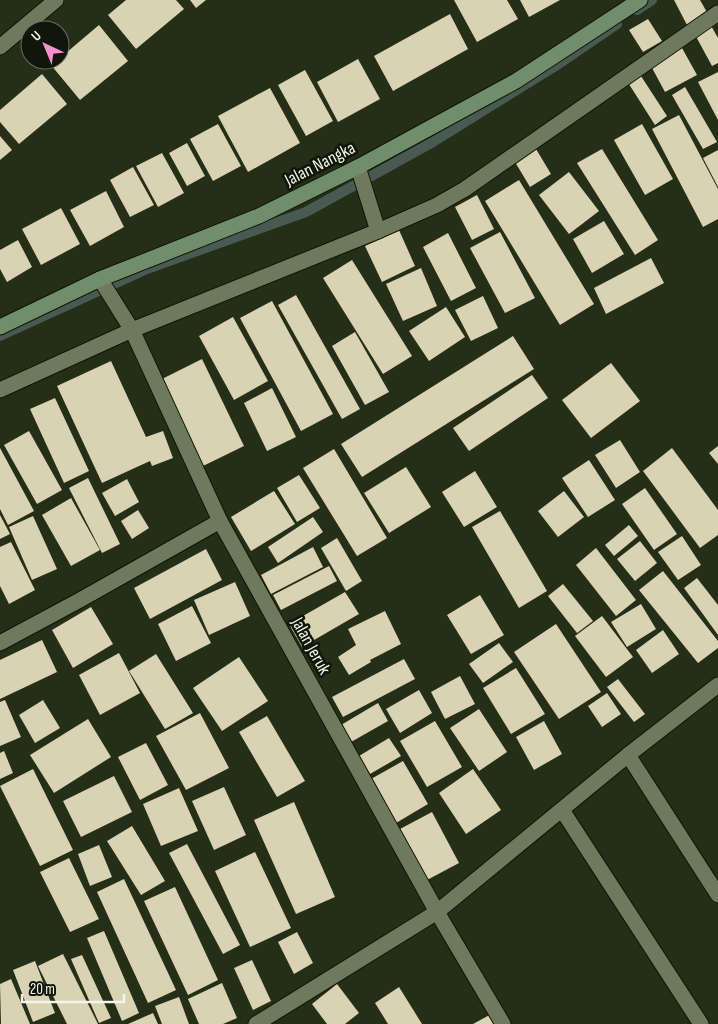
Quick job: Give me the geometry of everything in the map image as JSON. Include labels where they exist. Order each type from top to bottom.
[{"type":"street","points":[[0,47],[56,0]]},
{"type":"street","name":"Jalan Nangka","points":[[0,327],[359,171],[516,81],[640,0]]},
{"type":"street","points":[[0,390],[129,327],[376,225],[437,205],[465,189],[718,13]]},
{"type":"street","points":[[359,171],[376,225]]},
{"type":"street","name":"Jalan Jeruk","points":[[102,282],[129,327],[220,521],[437,912],[503,1024]]},
{"type":"street","points":[[0,643],[220,521]]},
{"type":"street","points":[[256,1024],[437,912],[718,685]]},
{"type":"street","points":[[628,756],[718,895]]},
{"type":"street","points":[[562,810],[701,1024]]},
{"type":"building","points":[[126,0],[176,0],[184,9],[136,49],[108,15]]},
{"type":"building","points":[[190,0],[206,0],[196,8]]},
{"type":"building","points":[[454,0],[507,0],[518,19],[477,42]]},
{"type":"building","points":[[520,0],[560,0],[529,17]]},
{"type":"building","points":[[674,0],[700,0],[708,14],[687,25]]},
{"type":"building","points":[[450,14],[468,49],[393,91],[374,56]]},
{"type":"building","points":[[648,19],[662,41],[643,52],[629,30]]},
{"type":"building","points":[[709,22],[718,38],[718,63],[712,66],[693,31]]},
{"type":"building","points":[[99,25],[128,61],[80,100],[55,70],[70,70],[70,50]]},
{"type":"building","points":[[682,48],[697,75],[665,92],[651,66]]},
{"type":"building","points":[[358,59],[380,99],[338,122],[317,82]]},
{"type":"building","points":[[305,70],[333,121],[306,136],[278,85]]},
{"type":"building","points":[[718,72],[718,120],[698,82]]},
{"type":"building","points":[[639,73],[667,116],[655,125],[627,81]]},
{"type":"building","points":[[42,74],[67,104],[19,144],[0,122],[0,110]]},
{"type":"building","points":[[685,87],[717,142],[703,149],[672,95]]},
{"type":"building","points":[[270,88],[300,143],[248,172],[218,116]]},
{"type":"building","points":[[679,115],[718,189],[718,219],[703,227],[652,129]]},
{"type":"building","points":[[218,124],[241,166],[213,181],[190,139]]},
{"type":"building","points":[[642,124],[673,179],[645,195],[614,140]]},
{"type":"building","points":[[0,136],[12,150],[0,160]]},
{"type":"building","points":[[187,143],[205,176],[187,186],[169,153]]},
{"type":"building","points":[[533,144],[551,174],[530,187],[512,157]]},
{"type":"building","points":[[602,149],[658,240],[635,255],[577,163]]},
{"type":"building","points":[[718,150],[718,187],[703,158]]},
{"type":"building","points":[[162,153],[184,193],[158,207],[136,166]]},
{"type":"building","points":[[133,167],[154,205],[130,217],[110,180]]},
{"type":"building","points":[[569,172],[599,211],[569,234],[539,195]]},
{"type":"building","points":[[519,180],[594,304],[560,325],[485,201]]},
{"type":"building","points":[[106,191],[124,227],[90,246],[70,210]]},
{"type":"building","points":[[477,195],[494,229],[472,240],[455,207]]},
{"type":"building","points":[[61,208],[80,244],[41,265],[22,229]]},
{"type":"building","points":[[604,221],[624,254],[592,273],[573,239]]},
{"type":"building","points":[[399,230],[415,266],[382,282],[365,246]]},
{"type":"building","points":[[500,232],[535,298],[505,313],[470,248]]},
{"type":"building","points":[[448,233],[476,288],[451,301],[423,247]]},
{"type":"building","points":[[18,240],[32,267],[7,282],[0,269],[0,250]]},
{"type":"building","points":[[651,258],[664,283],[606,314],[594,288]]},
{"type":"building","points":[[352,260],[412,356],[383,374],[323,278]]},
{"type":"building","points":[[421,268],[437,306],[403,321],[386,284]]},
{"type":"building","points":[[296,295],[360,409],[342,419],[278,305]]},
{"type":"building","points":[[483,296],[498,328],[471,341],[455,310]]},
{"type":"building","points":[[272,301],[333,414],[301,431],[240,318]]},
{"type":"building","points":[[446,307],[465,337],[429,361],[409,331]]},
{"type":"building","points":[[233,317],[268,381],[234,400],[199,336]]},
{"type":"building","points":[[355,332],[389,392],[365,405],[332,346]]},
{"type":"building","points":[[513,336],[534,369],[362,477],[341,444]]},
{"type":"building","points":[[202,359],[244,446],[203,466],[160,380]]},
{"type":"building","points":[[111,361],[146,437],[163,431],[173,458],[152,466],[150,461],[102,483],[57,386]]},
{"type":"building","points":[[611,363],[640,401],[591,438],[562,400]]},
{"type":"building","points":[[532,375],[548,398],[469,451],[453,428]]},
{"type":"building","points":[[272,388],[296,437],[267,451],[244,403]]},
{"type":"building","points":[[55,398],[89,471],[64,483],[30,409]]},
{"type":"building","points":[[29,431],[62,490],[37,504],[4,445]]},
{"type":"building","points":[[620,440],[640,472],[616,488],[595,455]]},
{"type":"building","points":[[718,446],[718,464],[709,453]]},
{"type":"building","points":[[0,448],[34,511],[8,525],[0,509]]},
{"type":"building","points":[[672,448],[718,510],[718,535],[700,548],[643,471]]},
{"type":"building","points":[[334,449],[387,538],[357,556],[303,468]]},
{"type":"building","points":[[589,460],[615,500],[588,517],[562,478]]},
{"type":"building","points":[[406,467],[431,507],[389,533],[364,493]]},
{"type":"building","points":[[475,471],[497,507],[464,527],[442,492]]},
{"type":"building","points":[[299,475],[320,508],[297,522],[277,488]]},
{"type":"building","points":[[88,478],[120,544],[102,553],[69,488]]},
{"type":"building","points":[[127,479],[139,502],[115,516],[102,493]]},
{"type":"building","points":[[645,488],[677,534],[654,550],[622,504]]},
{"type":"building","points":[[274,491],[295,524],[251,551],[231,517]]},
{"type":"building","points":[[564,491],[584,517],[558,537],[538,511]]},
{"type":"building","points":[[71,498],[100,550],[71,566],[42,515]]},
{"type":"building","points":[[138,510],[149,528],[132,539],[121,521]]},
{"type":"building","points":[[500,511],[547,591],[519,608],[472,527]]},
{"type":"building","points":[[0,515],[10,534],[0,539]]},
{"type":"building","points":[[33,516],[57,569],[32,580],[9,527]]},
{"type":"building","points":[[313,517],[323,532],[278,563],[268,547]]},
{"type":"building","points":[[629,525],[638,536],[614,556],[605,545]]},
{"type":"building","points":[[682,536],[701,565],[678,580],[658,552]]},
{"type":"building","points":[[337,538],[362,581],[346,591],[321,548]]},
{"type":"building","points":[[640,541],[657,563],[635,581],[617,559]]},
{"type":"building","points":[[11,542],[35,590],[9,604],[0,586],[0,547]]},
{"type":"building","points":[[313,547],[323,567],[271,594],[261,575]]},
{"type":"building","points":[[596,548],[636,600],[616,616],[576,565]]},
{"type":"building","points":[[206,549],[222,580],[150,619],[134,588]]},
{"type":"building","points":[[329,566],[337,581],[281,610],[273,595]]},
{"type":"building","points":[[663,571],[718,641],[718,648],[698,663],[639,590]]},
{"type":"building","points":[[697,578],[718,605],[718,635],[684,588]]},
{"type":"building","points":[[235,582],[250,616],[209,635],[194,600]]},
{"type":"building","points":[[563,584],[593,621],[577,633],[548,596]]},
{"type":"building","points":[[345,592],[359,614],[302,647],[289,624]]},
{"type":"building","points":[[480,595],[504,635],[471,654],[447,615]]},
{"type":"building","points":[[641,604],[656,629],[627,647],[611,622]]},
{"type":"building","points":[[192,606],[211,643],[176,661],[158,624]]},
{"type":"building","points":[[91,607],[113,644],[73,668],[52,630]]},
{"type":"building","points":[[385,611],[401,644],[370,660],[371,662],[349,675],[338,657],[356,645],[348,629]]},
{"type":"building","points":[[602,616],[633,657],[606,677],[575,636]]},
{"type":"building","points":[[556,624],[601,692],[559,719],[514,652]]},
{"type":"building","points":[[663,630],[679,654],[652,673],[636,650]]},
{"type":"building","points":[[42,640],[57,672],[0,699],[0,660]]},
{"type":"building","points":[[499,643],[513,662],[483,683],[469,664]]},
{"type":"building","points":[[119,653],[140,693],[100,715],[79,675]]},
{"type":"building","points":[[156,654],[193,713],[165,729],[129,671]]},
{"type":"building","points":[[239,657],[268,701],[222,731],[193,688]]},
{"type":"building","points":[[404,659],[415,679],[343,717],[332,697]]},
{"type":"building","points":[[516,668],[545,714],[511,734],[483,688]]},
{"type":"building","points":[[460,676],[475,704],[445,719],[431,692]]},
{"type":"building","points":[[618,679],[645,714],[634,722],[607,687]]},
{"type":"building","points":[[419,690],[432,713],[400,733],[386,709]]},
{"type":"building","points":[[607,693],[621,714],[602,727],[588,706]]},
{"type":"building","points":[[5,700],[21,737],[0,746],[0,702]]},
{"type":"building","points":[[43,700],[60,728],[35,743],[19,715]]},
{"type":"building","points":[[378,703],[388,721],[351,742],[341,725]]},
{"type":"building","points":[[479,709],[507,752],[479,771],[450,728]]},
{"type":"building","points":[[200,713],[229,768],[186,790],[156,736]]},
{"type":"building","points":[[267,716],[305,781],[277,797],[239,732]]},
{"type":"building","points":[[88,719],[111,757],[54,793],[30,755]]},
{"type":"building","points":[[435,721],[462,767],[427,787],[400,741]]},
{"type":"building","points":[[544,721],[562,754],[534,770],[516,737]]},
{"type":"building","points":[[389,738],[401,756],[370,774],[359,756]]},
{"type":"building","points":[[146,743],[168,785],[140,800],[118,757]]},
{"type":"building","points":[[4,751],[13,773],[0,779],[0,753]]},
{"type":"building","points":[[403,761],[428,804],[396,823],[371,779]]},
{"type":"building","points":[[33,769],[73,850],[40,866],[0,786]]},
{"type":"building","points":[[473,769],[501,810],[466,834],[439,793]]},
{"type":"building","points":[[114,776],[132,812],[81,837],[63,801]]},
{"type":"building","points":[[224,787],[246,835],[214,850],[192,801]]},
{"type":"building","points":[[179,788],[198,831],[161,846],[143,804]]},
{"type":"building","points":[[294,802],[335,897],[296,914],[254,820]]},
{"type":"building","points":[[432,812],[459,863],[427,880],[400,829]]},
{"type":"building","points":[[132,826],[165,881],[141,895],[107,841]]},
{"type":"building","points":[[187,844],[240,945],[223,954],[169,853]]},
{"type":"building","points":[[99,845],[112,877],[90,886],[78,854]]},
{"type":"building","points":[[255,852],[291,928],[250,947],[215,871]]},
{"type":"building","points":[[69,858],[99,919],[70,932],[40,872]]},
{"type":"building","points":[[124,879],[176,990],[148,1003],[97,892]]},
{"type":"building","points":[[175,887],[218,980],[188,995],[144,901]]},
{"type":"building","points":[[104,931],[139,1013],[122,1021],[87,938]]},
{"type":"building","points":[[297,932],[313,963],[294,974],[278,942]]},
{"type":"building","points":[[63,954],[98,1024],[67,1024],[38,966]]},
{"type":"building","points":[[82,955],[111,1018],[99,1023],[71,959]]},
{"type":"building","points":[[252,960],[271,1001],[253,1010],[234,968]]},
{"type":"building","points":[[35,961],[55,1013],[33,1022],[13,970]]},
{"type":"building","points":[[11,979],[30,1024],[1,1024],[0,984]]},
{"type":"building","points":[[222,983],[237,1018],[223,1024],[199,1024],[188,999]]},
{"type":"building","points":[[337,984],[359,1013],[345,1024],[327,1024],[312,1004]]},
{"type":"building","points":[[399,987],[422,1024],[388,1024],[375,1003]]},
{"type":"building","points":[[179,997],[189,1024],[162,1024],[155,1006]]},
{"type":"building","points":[[495,1012],[502,1024],[473,1024]]},
{"type":"building","points":[[153,1013],[158,1024],[128,1024]]},
{"type":"waterway","points":[[637,10],[652,0]]},
{"type":"waterway","points":[[0,336],[147,269],[306,212],[433,142],[557,65],[617,24]]}]
